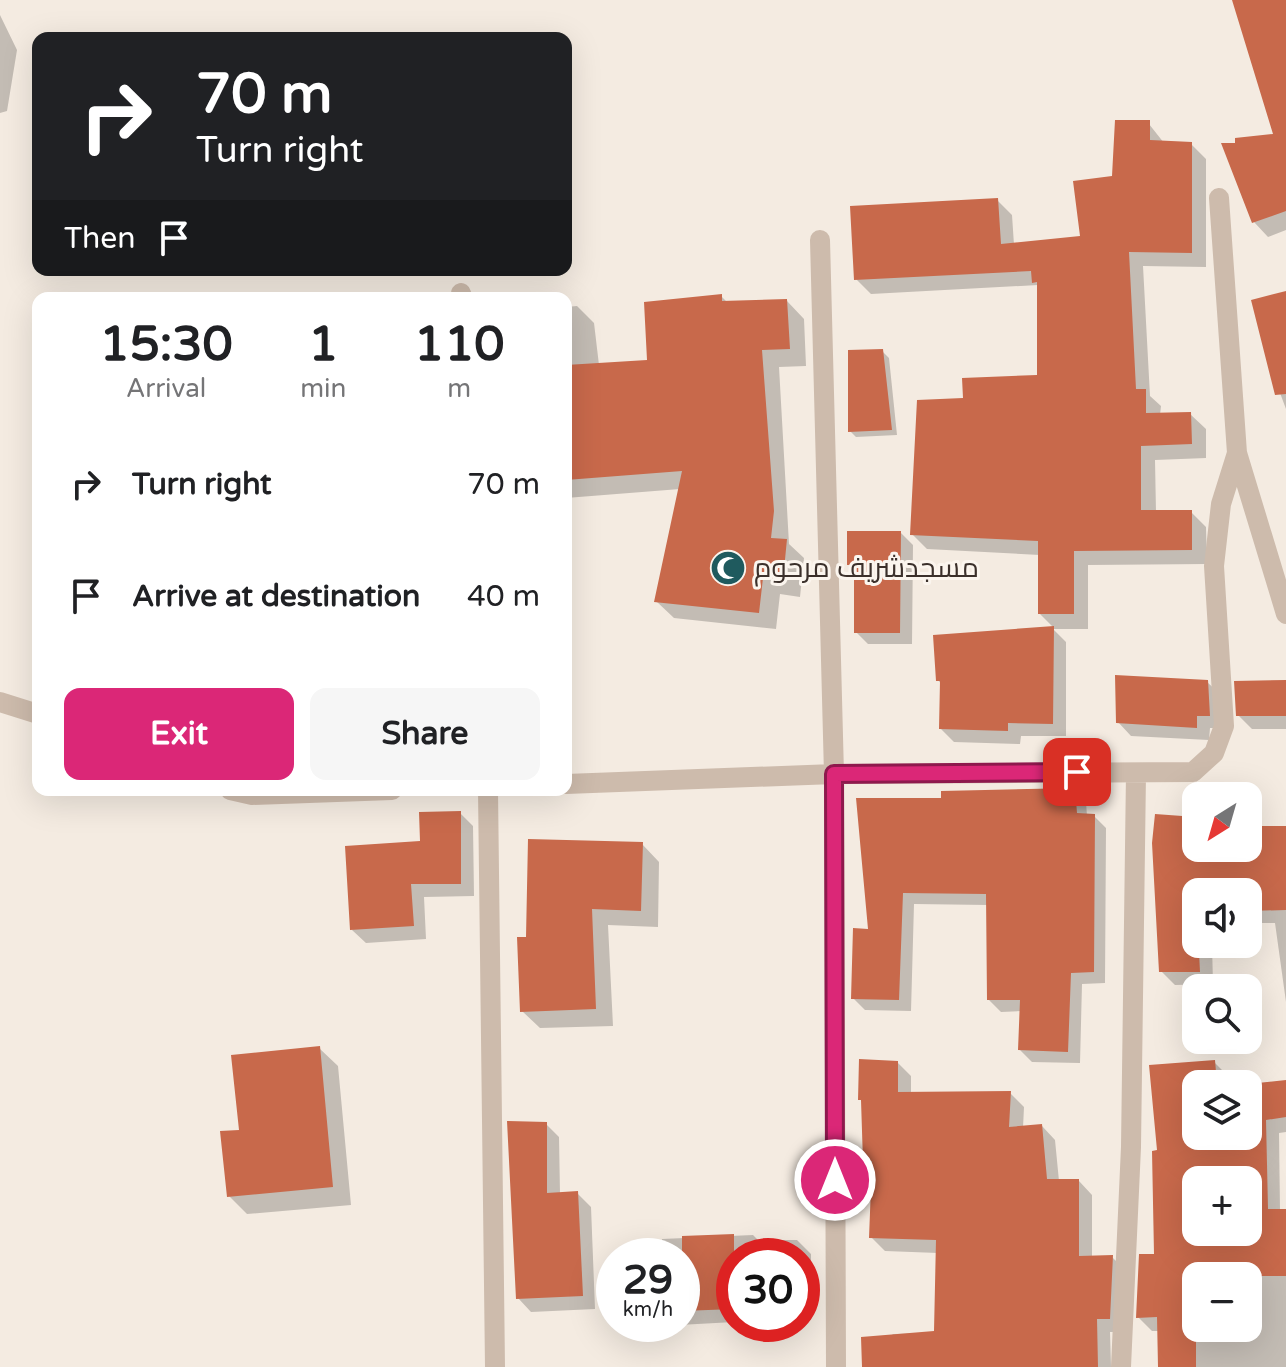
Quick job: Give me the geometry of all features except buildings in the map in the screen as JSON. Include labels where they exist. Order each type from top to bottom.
[{"type":"street","points":[[1219,198],[1237,453],[1286,614]]},
{"type":"street","points":[[820,240],[834,774],[836,1367]]},
{"type":"street","points":[[572,784],[834,774],[1193,772],[1214,753],[1224,726],[1214,566],[1221,504],[1237,453]]},
{"type":"street","points":[[0,702],[32,712]]},
{"type":"street","points":[[1121,1367],[1131,1147],[1136,773]]},
{"type":"street","points":[[488,796],[495,1367]]},
{"type":"place","name":"مسجدشریف مرحوم","points":[[728,568]]},
{"type":"route","points":[[835,1180],[834,774],[1077,772]]}]
